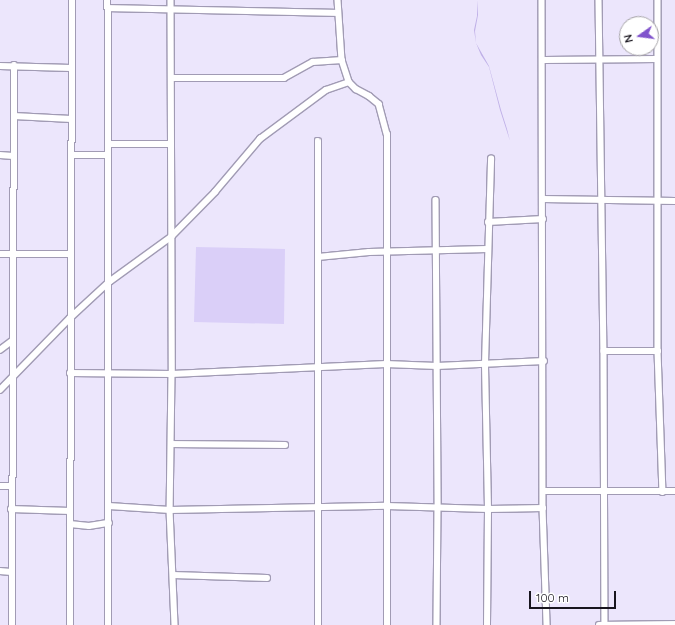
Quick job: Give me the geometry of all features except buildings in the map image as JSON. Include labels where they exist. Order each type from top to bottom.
[{"type":"street","points":[[70,625],[72,0]]},
{"type":"street","points":[[108,0],[109,625]]},
{"type":"street","points":[[171,0],[172,374],[170,510],[174,625]]},
{"type":"street","points":[[338,0],[342,60],[349,82],[356,89],[369,96],[379,104],[384,118],[387,134],[387,625]]},
{"type":"street","points":[[542,0],[544,60],[543,508],[547,625]]},
{"type":"street","points":[[599,0],[604,351],[605,625]]},
{"type":"street","points":[[658,0],[658,351],[663,492]]},
{"type":"street","points":[[108,8],[338,13]]},
{"type":"street","points":[[171,78],[284,78],[313,62],[342,60]]},
{"type":"street","points":[[544,60],[657,60]]},
{"type":"street","points":[[0,66],[71,68]]},
{"type":"street","points":[[12,625],[11,486],[14,66]]},
{"type":"street","points":[[0,390],[12,380],[70,318],[109,282],[171,237],[215,192],[260,139],[326,90],[349,82]]},
{"type":"street","points":[[14,116],[71,119]]},
{"type":"street","points":[[318,141],[318,625]]},
{"type":"street","points":[[108,144],[171,144]]},
{"type":"street","points":[[71,155],[108,155]]},
{"type":"street","points":[[0,156],[13,156]]},
{"type":"street","points":[[487,625],[488,508],[485,364],[487,249],[491,159]]},
{"type":"street","points":[[543,199],[675,201]]},
{"type":"street","points":[[436,200],[438,507],[437,625]]},
{"type":"street","points":[[488,222],[543,219]]},
{"type":"street","points":[[318,257],[347,253],[437,252],[487,249]]},
{"type":"street","points":[[0,254],[71,254]]},
{"type":"street","points":[[0,350],[12,341]]},
{"type":"street","points":[[604,351],[658,351]]},
{"type":"street","points":[[70,373],[172,374],[386,364],[437,366],[544,361]]},
{"type":"street","points":[[171,444],[285,445]]},
{"type":"street","points":[[0,486],[11,486]]},
{"type":"street","points":[[544,491],[675,491]]},
{"type":"street","points":[[109,506],[170,510],[387,506],[543,508]]},
{"type":"street","points":[[11,509],[70,511]]},
{"type":"street","points":[[70,524],[89,526],[109,523]]},
{"type":"street","points":[[0,571],[11,572]]},
{"type":"street","points":[[173,575],[267,578]]},
{"type":"street","points":[[599,625],[675,624]]},
{"type":"shaded area","points":[[477,0],[478,15],[475,31],[476,43],[474,30],[477,16]]},
{"type":"shaded area","points":[[476,43],[489,66],[510,141],[500,110],[489,67],[481,55]]},
{"type":"shaded area","points":[[196,247],[285,249],[284,324],[194,322]]}]
